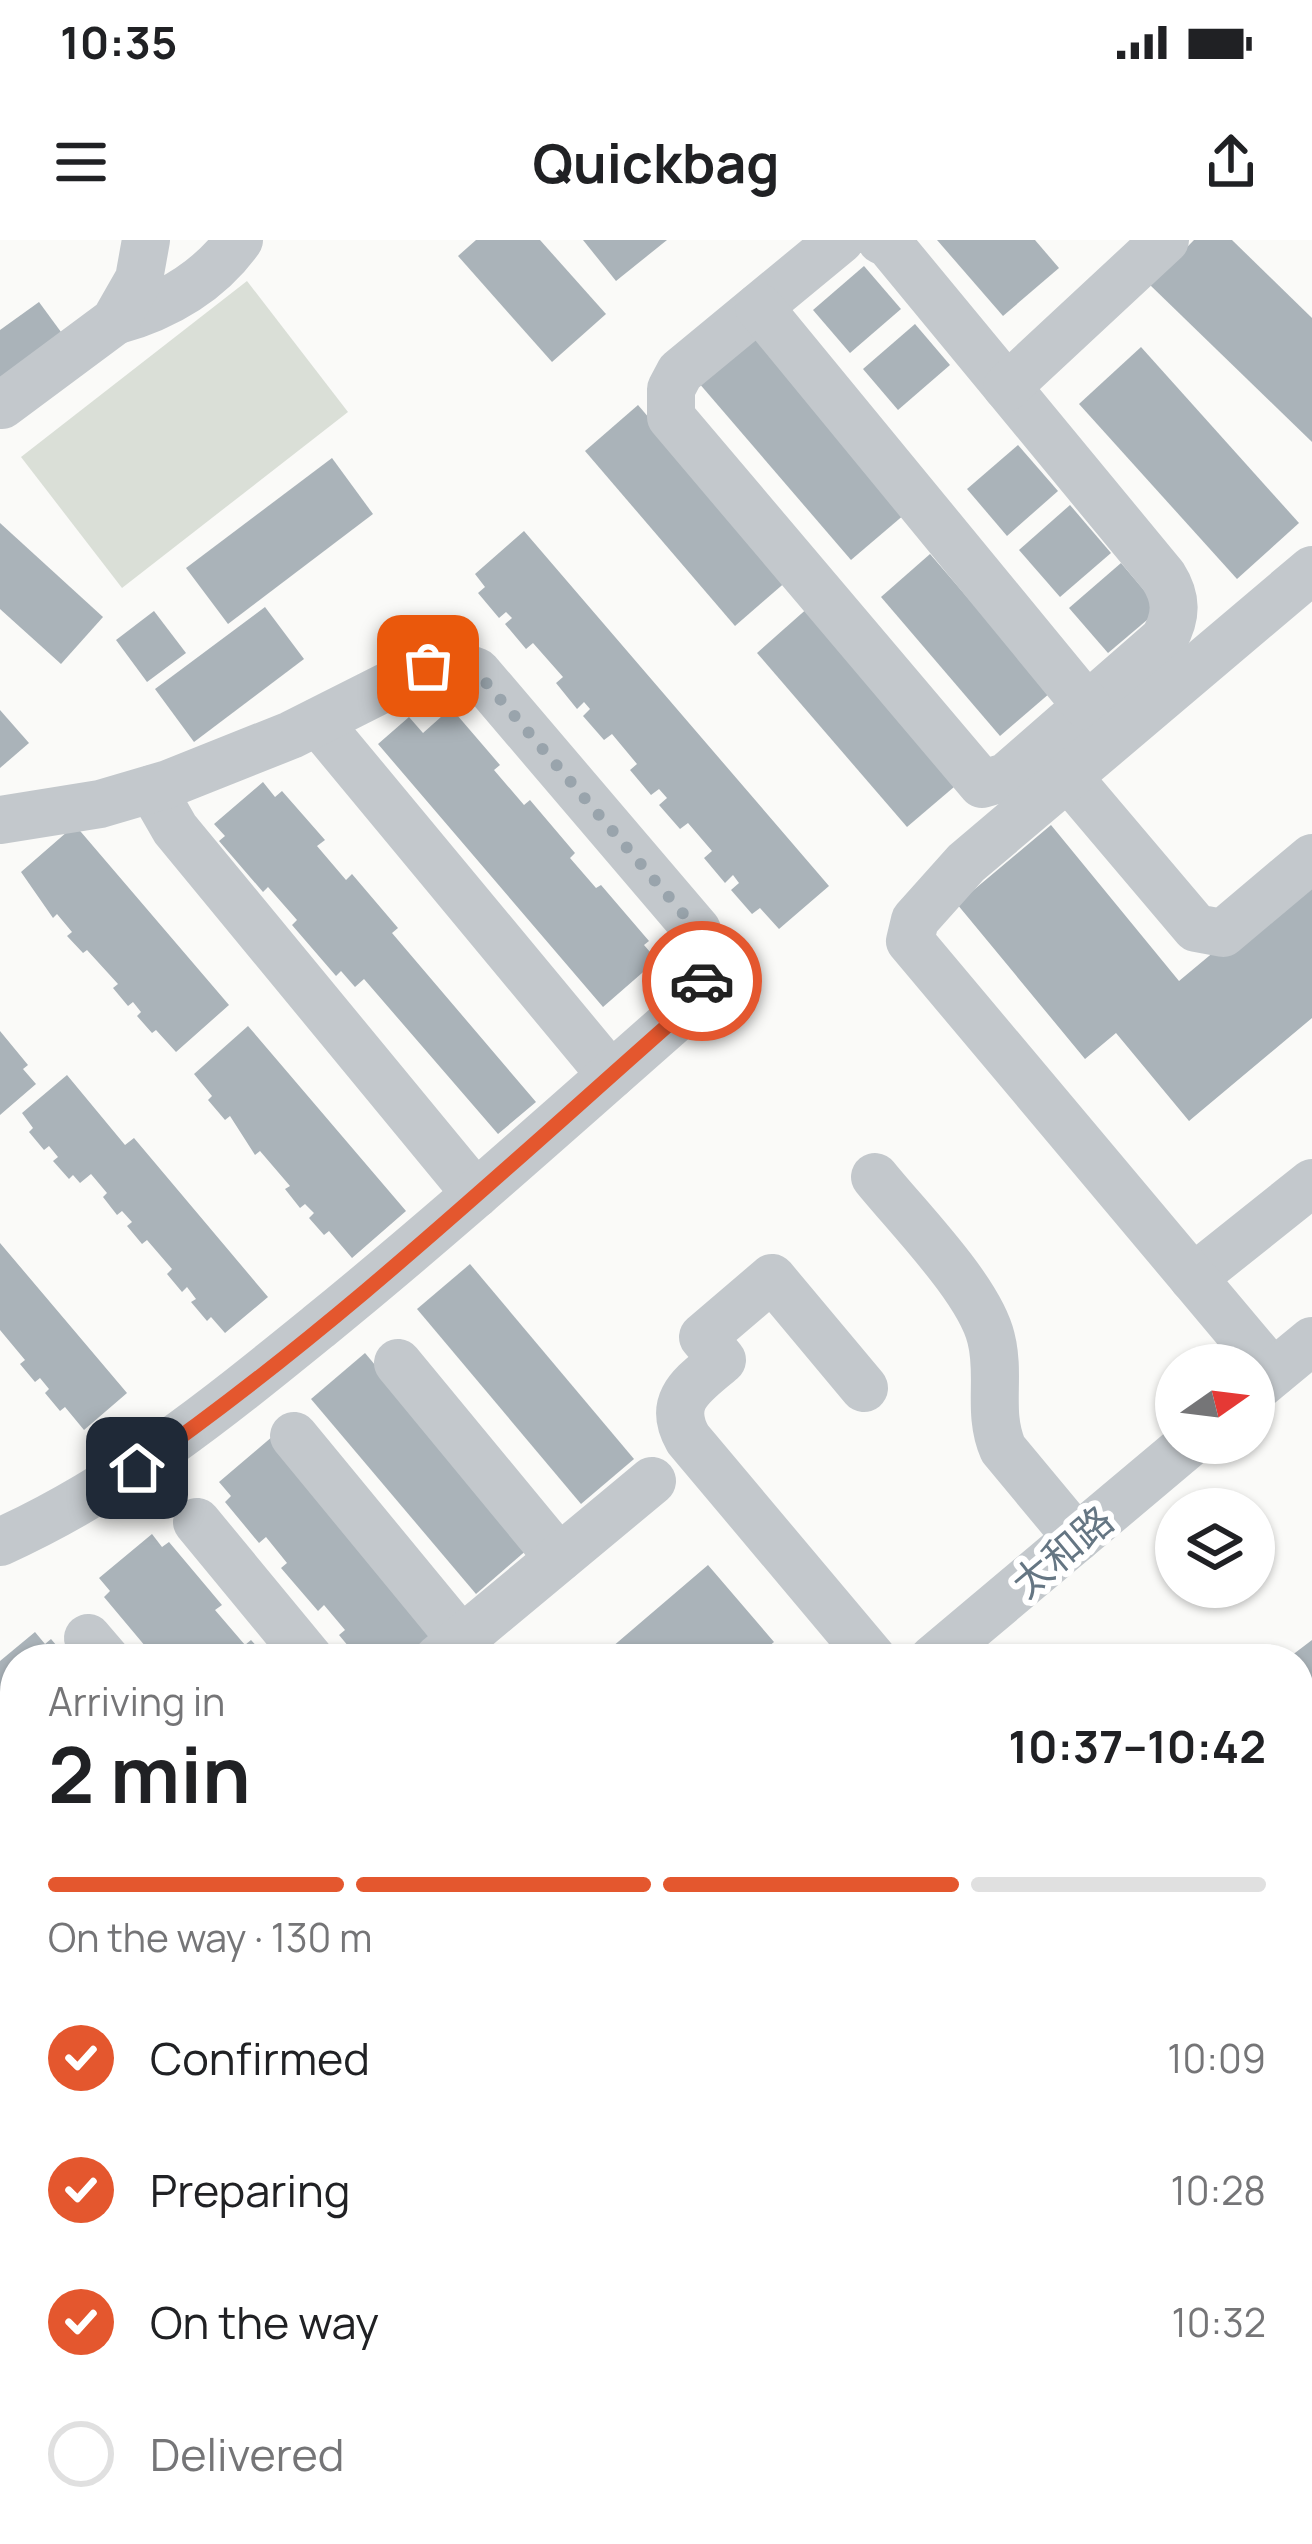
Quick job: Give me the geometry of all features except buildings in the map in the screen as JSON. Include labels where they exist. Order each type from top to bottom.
[{"type":"street","points":[[116,321],[139,279],[146,240]]},
{"type":"street","points":[[2,405],[116,321],[142,314],[191,288],[238,240]]},
{"type":"street","points":[[840,240],[680,372],[671,389],[671,417],[982,784],[1006,777],[1164,639],[1172,626],[1174,598],[1163,575],[889,244],[880,240]]},
{"type":"street","points":[[1007,387],[1165,240]]},
{"type":"street","points":[[759,307],[1088,706]]},
{"type":"street","points":[[1238,1344],[1193,1278],[910,941],[915,920],[965,863],[1312,570]]},
{"type":"street","points":[[0,820],[60,812],[152,789],[235,760],[413,671],[444,664],[477,672],[697,930],[704,972],[693,1003],[476,1194],[189,1432],[83,1501],[0,1542]]},
{"type":"street","points":[[318,722],[611,1075]]},
{"type":"street","points":[[1068,777],[1196,928],[1223,933],[1312,858]]},
{"type":"street","points":[[152,789],[175,829],[476,1194]]},
{"type":"street","points":[[875,1177],[979,1306],[995,1356],[992,1405],[997,1435],[1078,1538]]},
{"type":"street","points":[[1193,1278],[1312,1183]]},
{"type":"street","points":[[860,1644],[688,1439],[678,1412],[684,1392],[722,1360],[703,1337],[772,1278],[864,1388]]},
{"type":"street","points":[[1275,1371],[1312,1341]]},
{"type":"street","points":[[398,1363],[559,1558]]},
{"type":"street","points":[[294,1436],[446,1644]]},
{"type":"street","name":"太和路","points":[[951,1644],[1165,1464]]},
{"type":"street","points":[[456,1644],[652,1481]]},
{"type":"street","points":[[196,1522],[298,1644]]},
{"type":"shaded area","points":[[247,281],[348,412],[122,588],[21,457]]},
{"type":"way so far","points":[[428,666],[461,666],[477,672],[697,930],[705,958],[702,981]]},
{"type":"route","points":[[137,1468],[189,1432],[418,1246],[693,1003],[702,981]]}]
